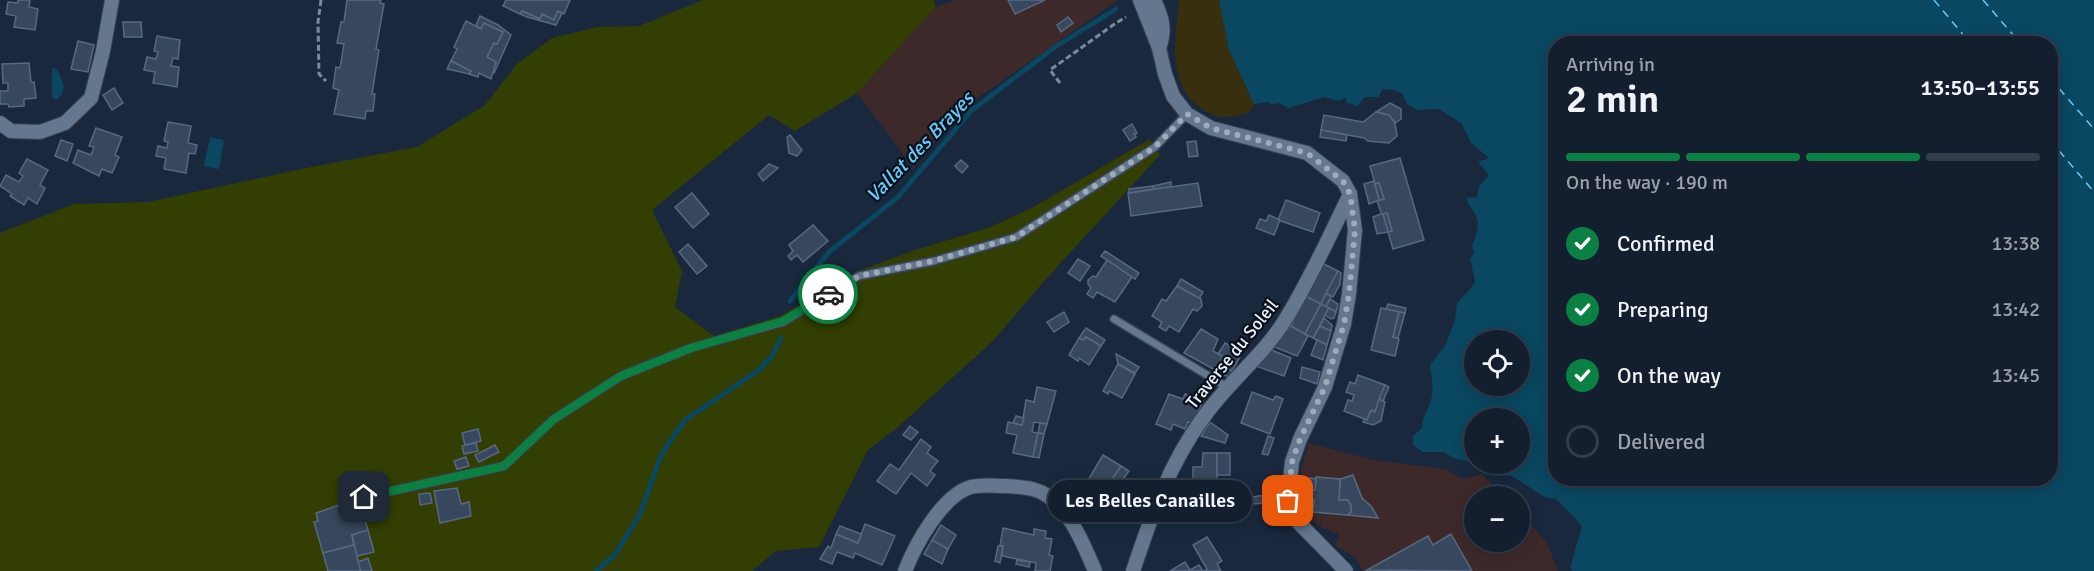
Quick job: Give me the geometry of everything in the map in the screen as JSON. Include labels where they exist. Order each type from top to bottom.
[{"type":"street","points":[[0,123],[11,131],[40,132],[65,123],[91,98],[103,51],[112,0]]},
{"type":"street","points":[[1140,0],[1159,48],[1173,96],[1187,114],[1211,128],[1307,153],[1338,176],[1350,194],[1355,230],[1344,324],[1325,387],[1300,439],[1292,462],[1288,501],[1299,523],[1346,571]]},
{"type":"street","points":[[1154,0],[1161,14],[1164,30],[1159,48]]},
{"type":"street","name":"Traverse du Soleil","points":[[1133,571],[1152,514],[1173,467],[1202,418],[1285,321],[1350,194]]},
{"type":"street","points":[[905,571],[912,552],[949,500],[969,487],[990,486],[1029,487],[1048,496],[1066,515],[1085,546],[1095,571]]},
{"type":"lane","points":[[364,497],[504,466],[554,419],[621,376],[691,348],[783,321],[859,276],[933,261],[1016,237],[1155,147],[1187,114]]},
{"type":"lane","points":[[1114,319],[1227,387]]},
{"type":"path","points":[[321,0],[318,22],[320,74],[326,81]]},
{"type":"path","points":[[1060,82],[1050,70],[1126,17]]},
{"type":"shaded area","points":[[956,0],[1118,0],[966,106],[913,167],[857,93],[936,7]]},
{"type":"shaded area","points":[[1309,443],[1373,460],[1446,469],[1462,479],[1482,474],[1494,486],[1464,486],[1464,552],[1530,552],[1530,524],[1547,543],[1558,571],[1363,571],[1355,557],[1335,545],[1339,534],[1323,528],[1310,519],[1299,494],[1301,470]]},
{"type":"green space","points":[[703,0],[933,0],[936,7],[857,93],[795,131],[769,115],[652,210],[682,271],[675,307],[714,336],[780,316],[858,271],[915,250],[988,228],[1030,209],[1150,139],[1160,155],[1046,279],[993,341],[898,427],[868,450],[819,547],[776,551],[752,571],[0,571],[0,233],[74,204],[148,202],[417,147],[485,105],[517,64],[552,38],[597,27],[639,26]]},
{"type":"sand","points":[[1179,0],[1219,0],[1229,50],[1254,104],[1250,112],[1228,117],[1217,116],[1198,106],[1188,96],[1181,84],[1175,57]]},
{"type":"water","points":[[1219,0],[2094,0],[2094,571],[1573,571],[1570,568],[1582,526],[1556,499],[1545,497],[1512,476],[1492,474],[1530,474],[1530,408],[1464,408],[1464,461],[1453,458],[1444,452],[1423,452],[1413,445],[1413,436],[1422,428],[1432,396],[1430,365],[1445,346],[1455,320],[1457,303],[1475,281],[1470,259],[1474,253],[1472,245],[1478,223],[1466,198],[1477,197],[1479,186],[1489,175],[1478,162],[1489,158],[1471,143],[1462,124],[1439,109],[1417,110],[1407,104],[1402,93],[1394,90],[1382,89],[1379,97],[1365,97],[1357,106],[1347,103],[1345,97],[1339,101],[1324,97],[1289,108],[1278,103],[1272,105],[1269,102],[1254,104],[1229,50]]},
{"type":"water","points":[[52,68],[57,69],[64,88],[57,100],[52,97]]},
{"type":"water","points":[[210,137],[224,140],[219,169],[204,166]]},
{"type":"building","points":[[18,0],[30,0],[29,7],[38,9],[35,30],[14,27],[16,16],[6,14],[8,2],[18,3]]},
{"type":"building","points":[[347,0],[381,0],[380,3],[384,4],[376,49],[379,50],[372,94],[375,94],[373,111],[366,111],[365,119],[334,114],[339,90],[333,88],[336,67],[340,68],[344,44],[337,43],[341,22],[344,22]]},
{"type":"building","points":[[506,0],[570,0],[564,14],[558,11],[554,20],[542,14],[540,19],[522,11],[520,14],[503,6]]},
{"type":"building","points":[[1008,0],[1045,0],[1015,14]]},
{"type":"building","points":[[522,11],[540,19],[542,14],[554,20],[558,11],[562,13],[556,25],[527,17],[520,14]]},
{"type":"building","points":[[480,16],[511,35],[494,73],[492,72],[496,62],[487,57],[503,32],[484,23],[481,29],[476,25]]},
{"type":"building","points":[[1068,17],[1073,23],[1061,32],[1057,25]]},
{"type":"building","points":[[466,21],[481,29],[484,23],[503,32],[487,57],[496,62],[491,79],[479,73],[478,77],[469,74],[471,71],[451,61],[457,49],[454,47]]},
{"type":"building","points":[[123,22],[141,22],[142,37],[124,37]]},
{"type":"building","points":[[157,36],[180,40],[178,59],[173,58],[171,66],[179,67],[177,87],[153,83],[155,72],[144,70],[147,57],[156,59],[158,52],[154,51]]},
{"type":"building","points":[[78,41],[94,45],[88,72],[71,69]]},
{"type":"building","points":[[451,61],[471,71],[469,74],[447,69]]},
{"type":"building","points":[[29,63],[36,98],[24,99],[24,106],[9,107],[8,104],[0,104],[0,91],[8,91],[8,83],[3,83],[2,64]]},
{"type":"building","points":[[114,88],[123,103],[112,110],[103,95]]},
{"type":"building","points":[[1390,103],[1401,109],[1401,119],[1395,123],[1389,115],[1376,112]]},
{"type":"building","points":[[1376,112],[1389,115],[1395,123],[1397,136],[1389,143],[1368,141],[1364,138],[1321,130],[1324,115],[1363,122]]},
{"type":"building","points":[[168,122],[191,126],[188,143],[197,145],[195,154],[189,153],[186,173],[164,169],[166,158],[156,156],[158,146],[167,148],[168,142],[164,141]]},
{"type":"building","points":[[1132,124],[1137,133],[1134,134],[1136,137],[1130,141],[1123,130]]},
{"type":"building","points":[[96,128],[122,137],[115,155],[119,157],[112,173],[102,169],[99,176],[73,163],[78,150],[91,155],[94,147],[89,146]]},
{"type":"building","points":[[1321,130],[1347,135],[1346,141],[1320,137]]},
{"type":"building","points":[[790,135],[802,150],[797,156],[789,153],[787,137]]},
{"type":"building","points":[[61,140],[73,144],[67,161],[55,156]]},
{"type":"building","points":[[1196,141],[1198,156],[1189,157],[1187,142]]},
{"type":"building","points":[[1400,158],[1424,240],[1393,249],[1388,232],[1392,231],[1387,213],[1382,215],[1377,201],[1384,199],[1379,183],[1375,184],[1370,166]]},
{"type":"building","points":[[27,159],[48,170],[40,185],[45,188],[37,204],[28,198],[24,205],[0,186],[6,175],[19,182],[23,176],[19,173]]},
{"type":"building","points":[[961,160],[968,166],[962,173],[955,166]]},
{"type":"building","points":[[769,164],[778,168],[763,181],[758,174]]},
{"type":"building","points":[[1374,181],[1379,200],[1369,204],[1364,184]]},
{"type":"building","points":[[1171,182],[1171,187],[1154,189],[1153,186]]},
{"type":"building","points":[[1198,183],[1202,206],[1131,216],[1128,193]]},
{"type":"building","points":[[1379,183],[1384,199],[1379,200],[1375,184]]},
{"type":"building","points":[[1153,186],[1154,189],[1129,193],[1129,189]]},
{"type":"building","points":[[692,193],[709,214],[693,228],[675,207]]},
{"type":"building","points":[[1286,200],[1320,213],[1313,232],[1278,220]]},
{"type":"building","points":[[1387,213],[1392,231],[1388,232],[1383,214]]},
{"type":"building","points":[[1383,214],[1388,232],[1377,234],[1373,217]]},
{"type":"building","points":[[1269,215],[1280,220],[1274,235],[1256,228],[1260,219],[1266,221]]},
{"type":"building","points":[[813,225],[828,241],[803,262],[797,255],[791,260],[788,256],[793,251],[789,245]]},
{"type":"building","points":[[688,244],[707,266],[697,274],[679,252]]},
{"type":"building","points":[[1105,251],[1139,273],[1135,279],[1101,256]]},
{"type":"building","points":[[1078,259],[1090,266],[1080,281],[1068,273]]},
{"type":"building","points":[[1107,260],[1132,277],[1115,302],[1097,292],[1093,298],[1087,294],[1091,288],[1088,280],[1093,276],[1096,277]]},
{"type":"building","points":[[1322,263],[1338,271],[1321,304],[1305,296]]},
{"type":"building","points":[[1338,271],[1341,273],[1340,284],[1333,297],[1326,293]]},
{"type":"building","points":[[1181,279],[1203,292],[1199,299],[1177,286]]},
{"type":"building","points":[[1177,286],[1201,299],[1202,306],[1197,311],[1193,309],[1179,332],[1169,326],[1166,331],[1159,327],[1162,322],[1152,316],[1162,299],[1166,301]]},
{"type":"building","points":[[1326,293],[1331,296],[1326,307],[1321,304]]},
{"type":"building","points":[[1305,296],[1321,304],[1305,334],[1291,326]]},
{"type":"building","points":[[1330,299],[1338,304],[1336,312],[1326,307]]},
{"type":"building","points":[[1321,304],[1329,308],[1313,338],[1305,334]]},
{"type":"building","points":[[1388,304],[1406,308],[1405,313],[1386,309]]},
{"type":"building","points":[[1329,308],[1336,312],[1334,318],[1331,319],[1325,315]]},
{"type":"building","points":[[1381,308],[1399,312],[1393,337],[1399,339],[1395,356],[1371,350]]},
{"type":"building","points":[[1064,312],[1069,322],[1054,332],[1047,322]]},
{"type":"building","points":[[1399,312],[1405,313],[1398,338],[1393,337]]},
{"type":"building","points":[[1324,318],[1332,325],[1331,331],[1320,326]]},
{"type":"building","points":[[1291,326],[1308,336],[1297,356],[1272,346]]},
{"type":"building","points":[[1320,326],[1331,331],[1327,345],[1313,338]]},
{"type":"building","points":[[1086,328],[1105,340],[1101,346],[1086,337],[1083,340],[1079,338]]},
{"type":"building","points":[[1201,329],[1218,339],[1213,351],[1222,356],[1221,365],[1235,373],[1230,378],[1184,353]]},
{"type":"building","points":[[1086,337],[1101,346],[1089,365],[1069,355],[1079,338],[1083,340]]},
{"type":"building","points":[[1317,340],[1327,345],[1323,360],[1311,355]]},
{"type":"building","points":[[1225,343],[1238,350],[1240,357],[1232,371],[1221,365],[1222,356],[1218,354]]},
{"type":"building","points":[[1269,349],[1291,358],[1284,376],[1253,365]]},
{"type":"building","points":[[1116,354],[1139,367],[1135,373],[1118,364]]},
{"type":"building","points":[[1118,364],[1135,374],[1122,398],[1109,391],[1108,394],[1103,391]]},
{"type":"building","points":[[1302,367],[1320,372],[1317,384],[1300,378]]},
{"type":"building","points":[[1358,375],[1385,385],[1375,412],[1371,410],[1367,420],[1344,411],[1348,400],[1352,401],[1354,395],[1346,392],[1350,382],[1355,384]]},
{"type":"building","points":[[1385,385],[1389,387],[1383,401],[1379,399]]},
{"type":"building","points":[[1037,387],[1056,391],[1047,424],[1034,422],[1032,432],[1038,433],[1033,457],[1013,453],[1017,435],[1006,433],[1008,422],[1022,425],[1026,400],[1034,402]]},
{"type":"building","points":[[1252,392],[1273,400],[1276,396],[1283,399],[1270,434],[1241,423]]},
{"type":"building","points":[[1169,394],[1183,399],[1185,394],[1203,401],[1193,424],[1188,422],[1185,429],[1173,424],[1171,430],[1156,424]]},
{"type":"building","points":[[1379,399],[1385,402],[1381,421],[1373,425],[1363,422],[1364,419],[1367,420],[1371,410],[1375,412]]},
{"type":"building","points":[[1016,416],[1024,418],[1022,425],[1013,423]]},
{"type":"building","points":[[1210,422],[1228,435],[1225,443],[1201,436]]},
{"type":"building","points":[[1040,423],[1047,424],[1044,434],[1038,433]]},
{"type":"building","points":[[910,426],[918,432],[911,440],[903,435]]},
{"type":"building","points":[[478,429],[481,441],[465,445],[462,433]]},
{"type":"building","points":[[1038,433],[1044,434],[1039,458],[1033,457]]},
{"type":"building","points":[[1268,436],[1274,438],[1268,455],[1262,454]]},
{"type":"building","points":[[921,439],[931,447],[927,453],[938,461],[930,471],[935,475],[927,486],[911,473],[896,494],[877,481],[890,464],[899,470]]},
{"type":"building","points":[[476,443],[478,451],[464,454],[462,446]]},
{"type":"building","points":[[495,445],[499,452],[479,462],[475,455]]},
{"type":"building","points":[[1203,453],[1217,453],[1217,510],[1201,510],[1201,499],[1193,499],[1193,467],[1202,467]]},
{"type":"building","points":[[1217,453],[1230,453],[1230,475],[1217,475]]},
{"type":"building","points":[[1103,455],[1121,466],[1111,481],[1115,484],[1103,503],[1082,490]]},
{"type":"building","points":[[466,457],[469,466],[457,469],[454,461]]},
{"type":"building","points":[[1121,466],[1129,471],[1118,486],[1111,481]]},
{"type":"building","points":[[1353,475],[1362,498],[1371,506],[1378,518],[1347,515],[1351,512],[1351,506],[1348,500],[1339,500],[1340,479]]},
{"type":"building","points":[[1316,477],[1340,479],[1339,500],[1348,500],[1351,512],[1347,515],[1313,512],[1314,500],[1309,500],[1309,490],[1315,490]]},
{"type":"building","points":[[1309,478],[1316,479],[1315,490],[1308,489]]},
{"type":"building","points":[[457,488],[461,504],[469,502],[471,516],[440,523],[434,491]]},
{"type":"building","points":[[351,492],[357,510],[362,509],[368,530],[352,535],[354,545],[323,553],[314,522],[318,521],[316,513],[342,504],[340,495]]},
{"type":"building","points":[[430,493],[432,503],[420,505],[419,494]]},
{"type":"building","points":[[1166,493],[1178,495],[1175,511],[1160,505]]},
{"type":"building","points":[[1265,495],[1265,503],[1252,504],[1252,497]]},
{"type":"building","points":[[1177,499],[1188,502],[1186,516],[1175,511]]},
{"type":"building","points":[[1309,500],[1314,500],[1313,512],[1307,512]]},
{"type":"building","points":[[865,524],[895,536],[882,565],[855,553],[853,558],[837,552],[832,564],[820,559],[828,546],[831,548],[836,534],[858,543]]},
{"type":"building","points":[[941,525],[956,535],[948,549],[932,540]]},
{"type":"building","points":[[840,526],[861,534],[858,543],[836,534]]},
{"type":"building","points":[[1003,528],[1034,535],[1034,529],[1046,531],[1045,538],[1052,539],[1049,555],[1053,556],[1050,571],[1035,571],[1036,563],[1002,556],[1003,546],[1000,546]]},
{"type":"building","points":[[368,530],[374,552],[357,556],[352,535]]},
{"type":"building","points":[[1451,534],[1472,571],[1367,570],[1428,536],[1433,545]]},
{"type":"building","points":[[1207,537],[1222,561],[1217,564],[1221,571],[1204,571],[1207,569],[1193,545]]},
{"type":"building","points":[[932,540],[948,549],[942,564],[924,554]]},
{"type":"building","points":[[354,545],[361,571],[328,571],[323,553]]},
{"type":"building","points":[[998,546],[1003,546],[1000,563],[995,561]]},
{"type":"building","points":[[368,558],[372,571],[361,571],[358,562]]},
{"type":"building","points":[[1017,560],[1030,562],[1029,567],[1016,564]]},
{"type":"building","points":[[1185,562],[1190,570],[1199,565],[1203,571],[1170,571]]},
{"type":"waterway","name":"Vallat des Brayes","points":[[790,301],[829,252],[898,197],[971,111],[1055,47],[1116,9]]},
{"type":"waterway","name":"Vallat des Brayes","points":[[596,571],[615,555],[640,514],[661,455],[685,420],[759,370],[772,356],[781,338]]},
{"type":"ferry route","points":[[1934,0],[1964,36]]},
{"type":"ferry route","points":[[1983,0],[2014,36]]},
{"type":"ferry route","points":[[2058,87],[2094,129]]},
{"type":"ferry route","points":[[2058,149],[2094,192]]},
{"type":"way so far","points":[[828,294],[859,276],[933,261],[1016,237],[1155,147],[1187,114],[1211,128],[1307,153],[1343,181],[1350,194],[1355,230],[1344,324],[1319,403],[1305,428],[1292,462],[1288,501]]},
{"type":"place","name":"Les Belles Canailles","points":[[1288,501]]},
{"type":"route","points":[[364,497],[504,466],[554,419],[621,376],[691,348],[783,321],[828,294]]}]
